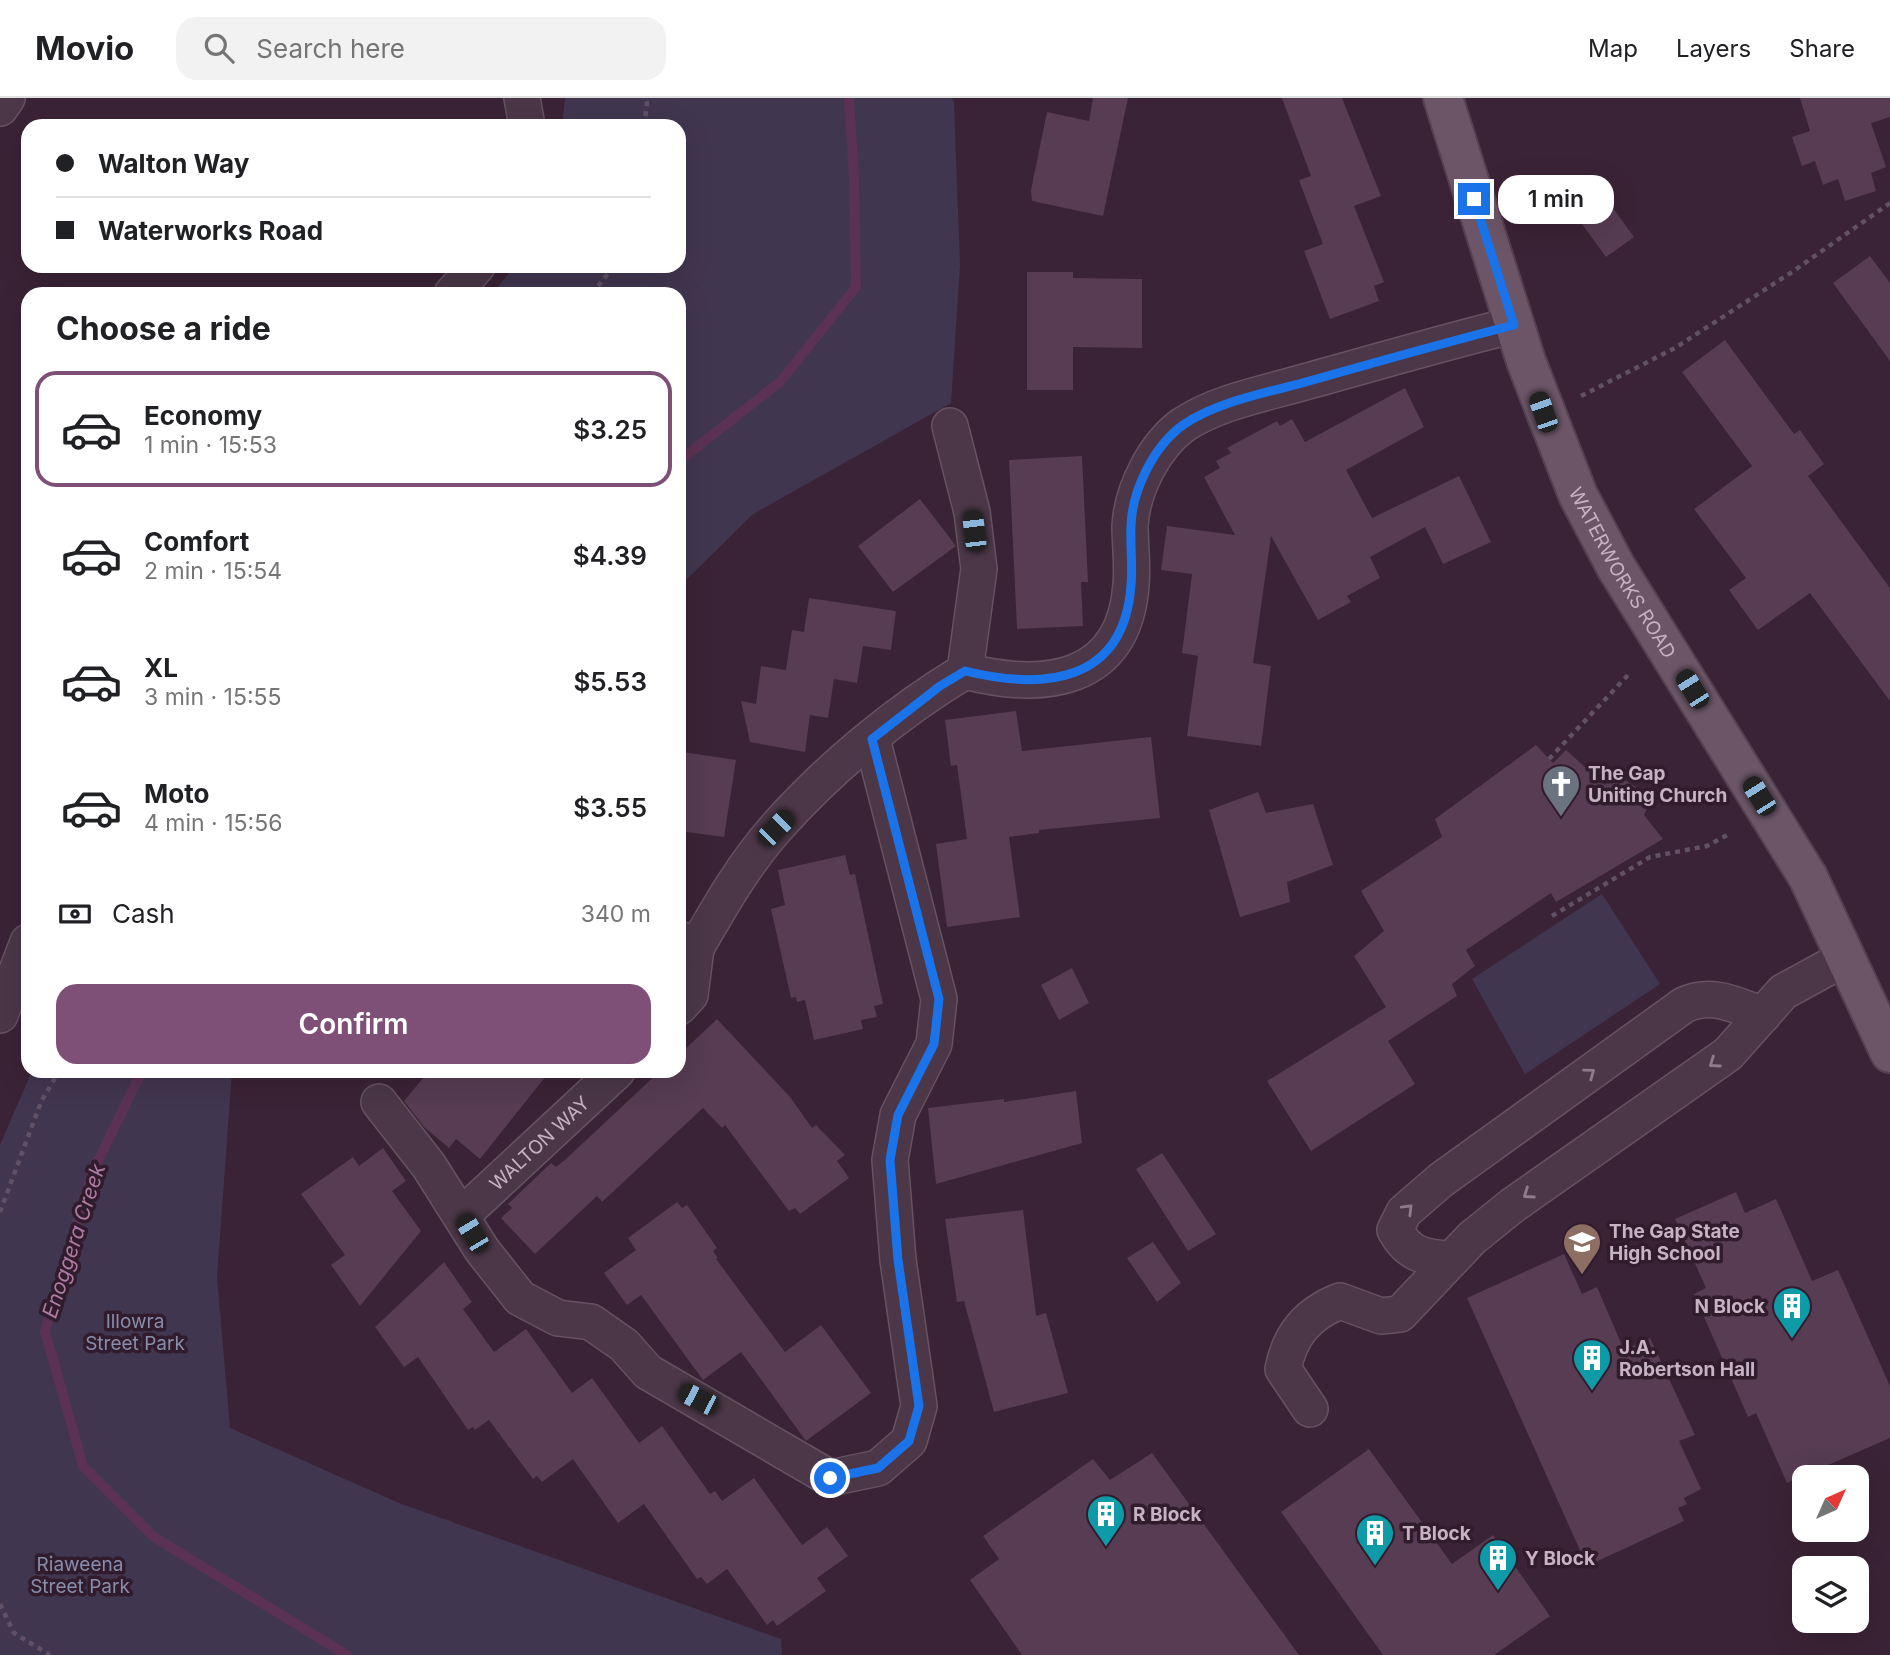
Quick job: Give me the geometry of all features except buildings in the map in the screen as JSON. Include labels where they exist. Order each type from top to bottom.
[{"type":"main road","name":"WATERWORKS ROAD","points":[[1443,98],[1543,412],[1597,532],[1808,877],[1890,1052]]},
{"type":"street","points":[[0,108],[7,98]]},
{"type":"street","points":[[522,98],[526,119]]},
{"type":"street","points":[[458,287],[471,273]]},
{"type":"street","points":[[686,999],[690,995],[687,943],[776,828],[872,739],[940,686],[965,671],[1011,681],[1068,677],[1092,665],[1111,647],[1125,616],[1131,585],[1130,522],[1143,478],[1160,447],[1183,426],[1250,398],[1514,325]]},
{"type":"street","points":[[950,426],[972,512],[979,569],[965,671]]},
{"type":"street","points":[[379,1102],[429,1167],[482,1250],[520,1298],[558,1318],[591,1322],[624,1345],[648,1372],[830,1478],[878,1468],[909,1441],[919,1406],[898,1260],[890,1160],[898,1115],[934,1044],[939,999],[872,739]]},
{"type":"street","points":[[1310,1409],[1283,1369],[1288,1345],[1298,1330],[1320,1309],[1340,1301],[1381,1315],[1400,1314],[1450,1259],[1513,1205],[1728,1054],[1783,992],[1847,957]]},
{"type":"street","points":[[0,1015],[21,960]]},
{"type":"street","points":[[1450,1259],[1413,1253],[1395,1230],[1404,1212],[1441,1180],[1684,1005],[1707,998],[1715,999],[1763,1015]]},
{"type":"street","name":"WALTON WAY","points":[[461,1216],[609,1078]]},
{"type":"path","points":[[645,98],[645,119]]},
{"type":"path","points":[[1581,396],[1675,348],[1793,272],[1890,203]]},
{"type":"path","points":[[598,287],[608,273]]},
{"type":"path","points":[[1549,759],[1629,674]]},
{"type":"path","points":[[1552,916],[1650,857],[1707,846],[1729,834]]},
{"type":"path","points":[[0,1212],[41,1102],[55,1078]]},
{"type":"path","points":[[0,1604],[14,1633],[50,1655]]},
{"type":"green space","points":[[565,98],[952,98],[960,265],[951,403],[753,514],[686,580],[686,287],[498,287],[509,273],[686,273],[686,119],[563,119]]},
{"type":"green space","points":[[1602,894],[1660,984],[1525,1074],[1472,979]]},
{"type":"green space","name":"Illowra Street Park","points":[[29,1078],[231,1078],[217,1277],[230,1428],[399,1503],[781,1639],[782,1655],[0,1655],[0,1145]]},
{"type":"waterway","name":"Enoggera Creek","points":[[686,456],[780,382],[856,287],[849,98]]},
{"type":"waterway","name":"Enoggera Creek","points":[[139,1078],[91,1175],[45,1331],[83,1466],[154,1537],[347,1655]]},
{"type":"place","name":"The Gap Uniting Church","points":[[1561,818]]},
{"type":"place","name":"The Gap State High School","points":[[1582,1276]]},
{"type":"place","name":"N Block","points":[[1792,1340]]},
{"type":"place","name":"J.A. Robertson Hall","points":[[1592,1392]]},
{"type":"place","name":"R Block","points":[[1106,1548]]},
{"type":"place","name":"T Block","points":[[1375,1567]]},
{"type":"place","name":"Y Block","points":[[1498,1592]]},
{"type":"route","points":[[830,1478],[857,1475],[878,1468],[909,1441],[919,1406],[898,1260],[890,1160],[898,1115],[934,1044],[939,999],[872,739],[940,686],[965,671],[1011,681],[1068,677],[1092,665],[1111,647],[1125,616],[1131,585],[1130,522],[1143,478],[1160,447],[1183,426],[1209,412],[1250,398],[1514,325],[1474,199]]},
{"type":"park label","name":"Riaweena Street Park","points":[[80,1575]]}]
